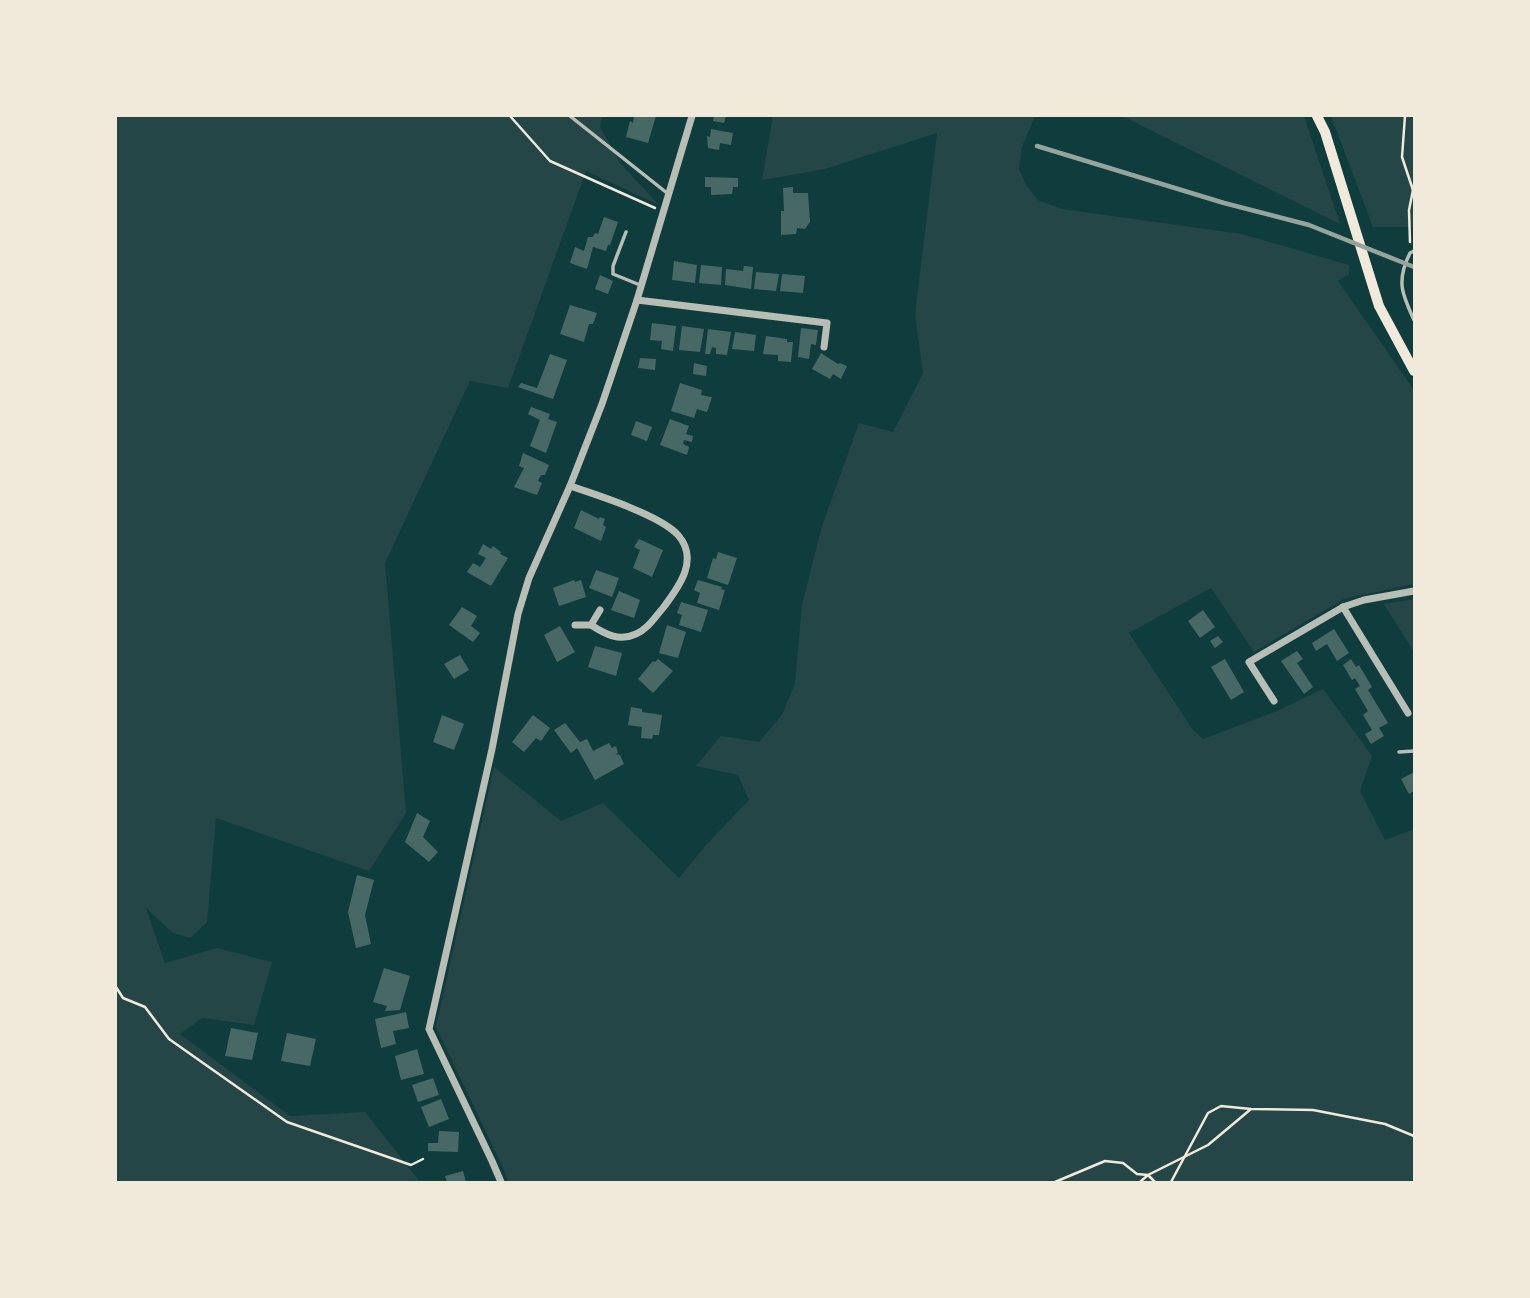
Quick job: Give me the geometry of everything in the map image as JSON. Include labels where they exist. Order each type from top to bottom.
[{"type":"highway","points":[[1317,116],[1325,132],[1379,306],[1402,352],[1415,371]]},
{"type":"street","points":[[500,1182],[429,1030],[492,749],[518,614],[529,578],[570,486],[602,404],[642,285],[692,116]]},
{"type":"street","points":[[637,300],[827,323],[824,347]]},
{"type":"street","points":[[570,486],[613,500],[652,519],[677,534],[685,545],[686,553],[686,574],[681,585],[650,625],[636,634],[624,637],[608,636],[591,625],[575,625]]},
{"type":"street","points":[[1274,701],[1249,662],[1343,607],[1364,600],[1415,592]]},
{"type":"street","points":[[1343,607],[1408,713]]},
{"type":"street","points":[[591,625],[600,610]]},
{"type":"lane","points":[[570,116],[668,194]]},
{"type":"lane","points":[[626,232],[613,266],[613,274],[642,285]]},
{"type":"lane","points":[[1412,252],[1402,270],[1401,283],[1403,296],[1415,320]]},
{"type":"lane","points":[[1399,752],[1415,751]]},
{"type":"path","points":[[510,116],[550,160],[663,212]]},
{"type":"path","points":[[1405,116],[1402,156],[1414,190],[1409,211],[1412,252]]},
{"type":"path","points":[[116,987],[123,998],[145,1007],[169,1039],[287,1122],[411,1165],[423,1159]]},
{"type":"path","points":[[1171,1182],[1208,1113],[1221,1106],[1313,1110],[1385,1124],[1415,1136]]},
{"type":"path","points":[[1140,1182],[1148,1175],[1208,1145],[1251,1109]]},
{"type":"path","points":[[1055,1182],[1105,1161],[1123,1163],[1137,1174],[1148,1175],[1155,1182]]},
{"type":"shaded area","points":[[116,116],[602,116],[600,127],[621,164],[659,205],[586,171],[508,388],[470,381],[385,563],[406,813],[369,871],[216,818],[207,922],[190,938],[173,933],[146,908],[165,963],[217,948],[272,962],[254,1025],[202,1018],[180,1034],[290,1116],[365,1112],[420,1182],[116,1182]]},
{"type":"shaded area","points":[[773,116],[1035,116],[1022,147],[1019,169],[1026,185],[1038,200],[1062,209],[1242,234],[1349,265],[1349,274],[1338,281],[1414,390],[1414,584],[1344,599],[1254,652],[1211,588],[1129,633],[1193,730],[1203,739],[1277,711],[1323,689],[1372,756],[1360,791],[1385,840],[1414,829],[1414,1182],[508,1182],[436,1027],[494,767],[561,821],[603,803],[679,878],[749,800],[738,775],[696,766],[721,736],[759,742],[782,715],[795,683],[802,605],[822,526],[859,423],[893,432],[923,373],[915,315],[937,133],[825,169],[762,180]]},
{"type":"shaded area","points":[[1122,116],[1304,116],[1340,224]]},
{"type":"shaded area","points":[[1331,116],[1414,116],[1414,227],[1373,227]]},
{"type":"shaded area","points":[[1414,599],[1414,652],[1384,604]]},
{"type":"building","points":[[634,116],[656,116],[648,143],[626,137]]},
{"type":"building","points":[[714,116],[726,116],[724,123],[713,121]]},
{"type":"building","points":[[711,129],[733,133],[731,145],[720,143],[719,150],[708,148],[707,136],[710,137]]},
{"type":"building","points":[[705,177],[738,178],[738,187],[733,187],[732,194],[711,195],[711,187],[705,187]]},
{"type":"building","points":[[793,187],[793,193],[808,193],[810,222],[805,229],[797,228],[796,234],[781,235],[783,188]]},
{"type":"building","points":[[604,217],[618,222],[606,251],[593,247],[587,269],[570,263],[575,247],[584,251],[588,237],[598,234]]},
{"type":"building","points":[[674,261],[697,265],[695,283],[672,280]]},
{"type":"building","points":[[701,265],[722,267],[721,285],[699,283]]},
{"type":"building","points":[[744,266],[753,267],[751,289],[725,285],[726,269],[743,271]]},
{"type":"building","points":[[756,272],[779,274],[776,291],[754,289]]},
{"type":"building","points":[[782,274],[805,276],[803,293],[780,291]]},
{"type":"building","points":[[600,275],[613,281],[608,294],[595,289]]},
{"type":"building","points":[[570,305],[597,313],[593,324],[589,324],[584,342],[560,334]]},
{"type":"building","points":[[652,323],[676,326],[673,351],[661,349],[662,341],[650,340]]},
{"type":"building","points":[[682,326],[704,329],[700,352],[679,350]]},
{"type":"building","points":[[801,328],[818,330],[816,345],[811,344],[809,359],[798,357]]},
{"type":"building","points":[[708,329],[731,332],[727,355],[716,354],[716,348],[712,347],[710,354],[705,354]]},
{"type":"building","points":[[735,332],[756,335],[754,351],[732,349]]},
{"type":"building","points":[[766,336],[793,342],[791,362],[778,361],[778,355],[763,354]]},
{"type":"building","points":[[821,353],[838,364],[847,366],[841,379],[833,374],[830,379],[812,369]]},
{"type":"building","points":[[550,354],[567,360],[553,399],[518,387],[521,383],[537,388]]},
{"type":"building","points":[[640,358],[656,359],[655,370],[638,368]]},
{"type":"building","points":[[694,363],[707,366],[706,376],[693,374]]},
{"type":"building","points":[[680,383],[702,390],[701,395],[712,397],[707,412],[697,409],[694,418],[671,411]]},
{"type":"building","points":[[531,407],[550,414],[548,419],[557,422],[546,453],[530,446],[540,420],[528,414]]},
{"type":"building","points":[[670,419],[689,426],[686,434],[693,436],[692,442],[684,440],[683,444],[689,447],[687,455],[660,445]]},
{"type":"building","points":[[636,421],[652,427],[647,441],[631,435]]},
{"type":"building","points":[[523,453],[549,465],[545,475],[541,475],[538,481],[542,483],[537,495],[514,487],[524,468],[519,466]]},
{"type":"building","points":[[581,510],[599,519],[605,519],[603,525],[606,527],[601,541],[574,528]]},
{"type":"building","points":[[639,539],[663,550],[652,577],[633,568],[640,550],[634,547]]},
{"type":"building","points":[[483,544],[491,549],[493,546],[508,558],[491,586],[467,572],[473,563],[480,567],[486,558],[478,554]]},
{"type":"building","points":[[718,552],[737,558],[728,585],[707,578],[713,558],[716,559]]},
{"type":"building","points":[[596,570],[619,578],[612,597],[589,588]]},
{"type":"building","points":[[581,580],[586,597],[559,606],[553,588]]},
{"type":"building","points":[[698,580],[725,590],[719,610],[697,603],[700,593],[694,590]]},
{"type":"building","points":[[619,591],[640,600],[634,618],[611,610]]},
{"type":"building","points":[[681,602],[708,610],[701,632],[679,625],[682,615],[677,613]]},
{"type":"building","points":[[462,607],[477,616],[471,626],[480,633],[473,642],[449,625]]},
{"type":"building","points":[[1203,610],[1215,627],[1200,638],[1188,621]]},
{"type":"building","points":[[667,625],[686,632],[678,658],[659,653]]},
{"type":"building","points":[[560,626],[575,652],[557,662],[544,635]]},
{"type":"building","points":[[1334,629],[1349,653],[1337,661],[1327,644],[1316,651],[1312,643]]},
{"type":"building","points":[[1218,636],[1223,642],[1215,648],[1210,641]]},
{"type":"building","points":[[595,646],[622,653],[616,676],[588,667]]},
{"type":"building","points":[[1297,651],[1303,659],[1297,663],[1313,687],[1304,694],[1281,661]]},
{"type":"building","points":[[460,655],[469,670],[454,679],[444,664]]},
{"type":"building","points":[[658,659],[673,671],[653,693],[638,679],[653,661]]},
{"type":"building","points":[[1225,659],[1244,692],[1231,700],[1211,667]]},
{"type":"building","points":[[1351,659],[1356,667],[1359,665],[1372,687],[1368,690],[1388,723],[1379,728],[1384,736],[1371,744],[1365,734],[1372,730],[1363,715],[1368,711],[1355,689],[1360,686],[1355,678],[1352,680],[1343,665]]},
{"type":"building","points":[[631,707],[662,715],[659,735],[653,735],[652,739],[641,738],[642,727],[628,725]]},
{"type":"building","points":[[442,715],[464,724],[454,750],[433,742]]},
{"type":"building","points":[[533,715],[550,728],[541,741],[536,738],[524,752],[512,742]]},
{"type":"building","points":[[565,723],[580,742],[587,739],[593,751],[609,743],[612,748],[616,746],[618,753],[615,754],[620,755],[624,764],[595,780],[577,748],[571,753],[554,730]]},
{"type":"building","points":[[1414,772],[1414,791],[1409,794],[1401,779]]},
{"type":"building","points":[[417,813],[430,821],[423,837],[438,852],[429,862],[405,842]]},
{"type":"building","points":[[357,875],[374,880],[365,915],[371,944],[356,948],[348,912]]},
{"type":"building","points":[[384,968],[410,976],[400,1010],[385,1011],[387,1006],[373,1002]]},
{"type":"building","points":[[406,1012],[409,1028],[393,1031],[396,1044],[381,1048],[375,1019]]},
{"type":"building","points":[[231,1028],[258,1033],[252,1060],[225,1056]]},
{"type":"building","points":[[287,1033],[316,1039],[310,1066],[281,1061]]},
{"type":"building","points":[[417,1049],[424,1074],[401,1080],[395,1056]]},
{"type":"building","points":[[433,1078],[439,1095],[418,1102],[412,1085]]},
{"type":"building","points":[[441,1099],[449,1119],[429,1127],[421,1107]]},
{"type":"building","points":[[439,1131],[459,1132],[458,1152],[428,1151],[428,1143],[438,1143]]},
{"type":"building","points":[[463,1171],[466,1182],[447,1182],[445,1176]]},
{"type":"railway","points":[[1037,146],[1224,203],[1309,225],[1414,267]]}]
